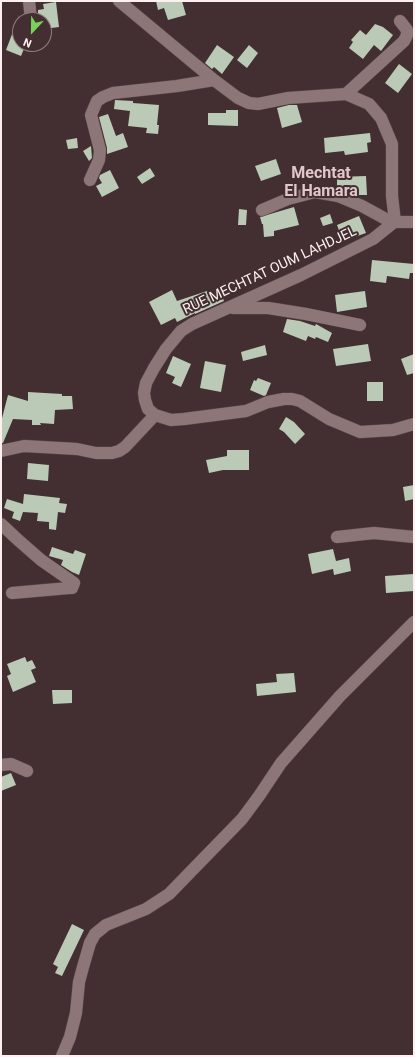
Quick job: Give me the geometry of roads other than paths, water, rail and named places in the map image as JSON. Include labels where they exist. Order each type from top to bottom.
[{"type":"street","points":[[29,1],[30,12]]},
{"type":"street","points":[[119,1],[214,80],[238,98],[249,103],[258,104],[288,98],[346,94],[369,104],[381,118],[392,144],[392,196],[394,222]]},
{"type":"street","points":[[346,94],[404,41],[407,36],[407,30],[400,21]]},
{"type":"street","points":[[90,180],[99,160],[100,150],[91,115],[97,101],[103,96],[214,80]]},
{"type":"street","points":[[262,210],[288,199],[315,192],[338,196],[394,222],[414,222]]},
{"type":"street","name":"RUE MECHTAT OUM LAHDJEL","points":[[155,415],[148,409],[145,400],[144,394],[146,383],[172,340],[181,331],[192,324],[301,275],[373,239],[394,222]]},
{"type":"street","points":[[228,308],[268,308],[360,325]]},
{"type":"street","points":[[1,451],[24,446],[56,447],[78,449],[96,453],[112,453],[125,447],[155,415],[171,420],[184,419],[246,411],[268,402],[284,399],[300,401],[328,419],[360,432],[393,430],[414,424]]},
{"type":"street","points":[[1,460],[12,456],[56,447]]},
{"type":"street","points":[[1,524],[16,540],[74,584],[72,588],[12,593]]},
{"type":"street","points":[[337,537],[374,533],[414,537]]},
{"type":"street","points":[[62,1056],[70,1037],[76,1013],[79,982],[94,934],[106,925],[146,909],[169,894],[242,819],[281,763],[340,696],[414,622]]},
{"type":"street","points":[[1,765],[11,764],[27,771]]},
{"type":"district","name":"Mechtat El Hamara","points":[[321,183]]}]
